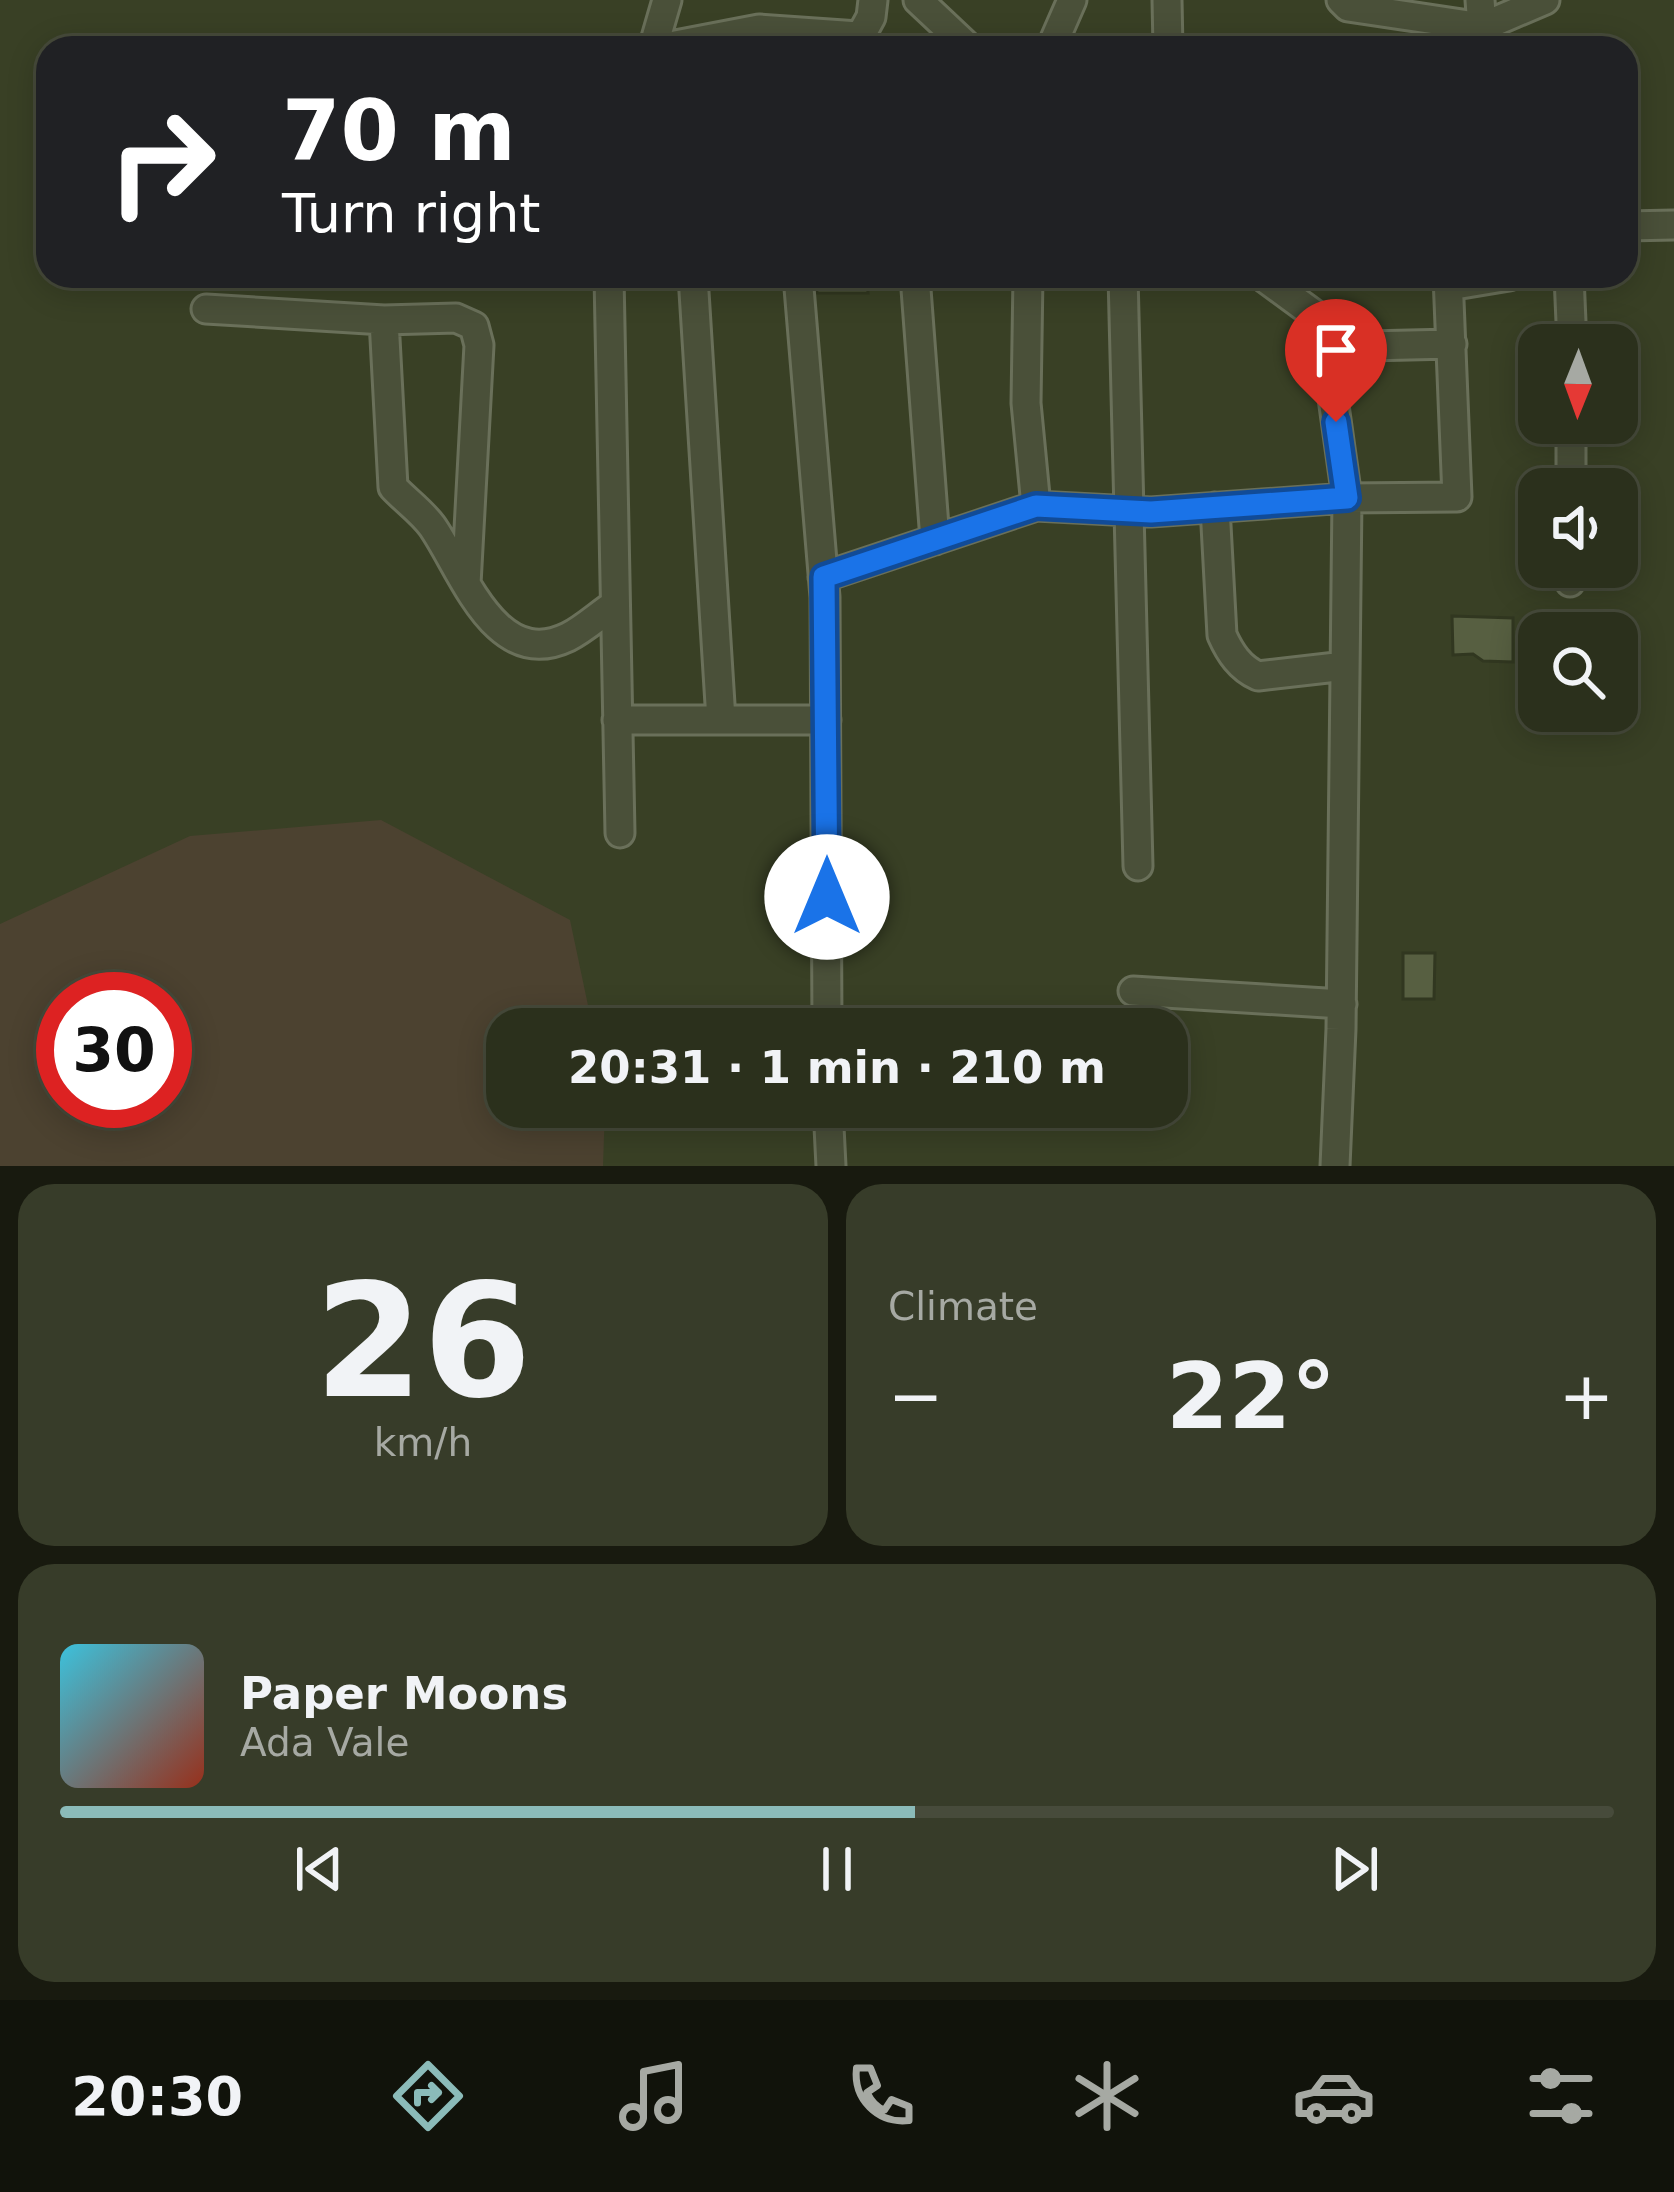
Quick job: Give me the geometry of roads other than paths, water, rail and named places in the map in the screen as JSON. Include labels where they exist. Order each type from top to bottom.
[{"type":"street","points":[[659,36],[667,0]]},
{"type":"street","points":[[860,36],[871,17],[873,0]]},
{"type":"street","points":[[918,0],[945,36]]},
{"type":"street","points":[[1056,36],[1072,0]]},
{"type":"street","points":[[1167,0],[1168,36]]},
{"type":"street","points":[[1341,0],[1348,7],[1478,25],[1546,0]]},
{"type":"street","points":[[721,36],[759,29],[795,36]]},
{"type":"street","points":[[1638,226],[1674,225]]},
{"type":"street","points":[[609,288],[620,833]]},
{"type":"street","points":[[694,288],[721,720]]},
{"type":"street","points":[[800,288],[824,577],[827,1008]]},
{"type":"street","points":[[916,288],[935,540]]},
{"type":"street","points":[[1028,288],[1027,403],[1036,506]]},
{"type":"street","points":[[1123,288],[1138,866]]},
{"type":"street","points":[[1278,288],[1322,320],[1347,498],[1342,1004],[1335,1166]]},
{"type":"street","points":[[824,577],[1036,506],[1131,512],[1347,498],[1457,497],[1448,288]]},
{"type":"street","points":[[1570,288],[1571,324]]},
{"type":"street","points":[[206,309],[469,321],[477,332],[466,584]]},
{"type":"street","points":[[384,320],[393,487],[434,529],[466,584],[506,634],[523,643],[566,638],[614,604]]},
{"type":"street","points":[[1325,347],[1452,344]]},
{"type":"street","points":[[1215,507],[1222,635],[1238,662],[1258,676],[1345,666]]},
{"type":"street","points":[[617,720],[826,721]]},
{"type":"street","points":[[1133,991],[1342,1004]]},
{"type":"street","points":[[829,1128],[831,1166]]}]
